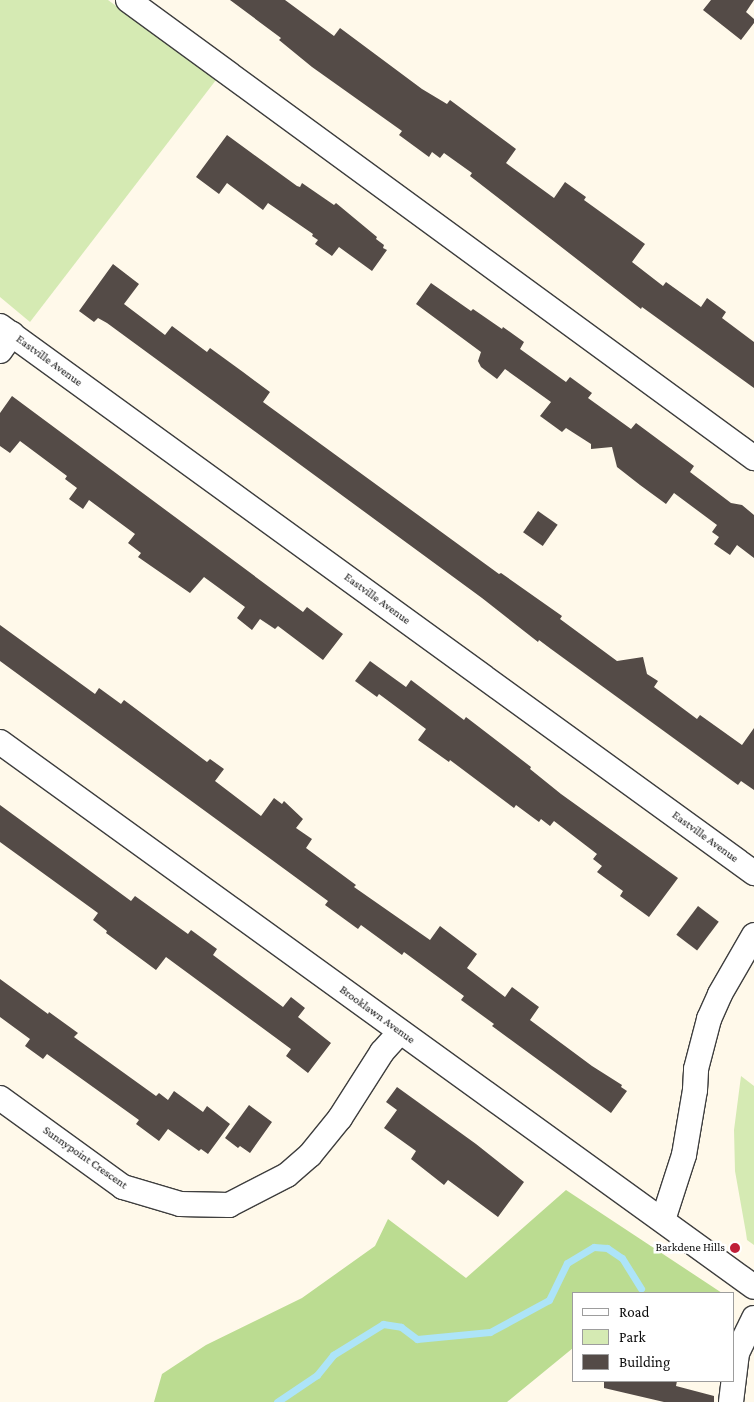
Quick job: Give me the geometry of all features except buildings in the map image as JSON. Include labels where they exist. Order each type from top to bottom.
[{"type":"street","points":[[128,0],[754,458]]},
{"type":"street","name":"Eastville Avenue","points":[[4,337],[754,873]]},
{"type":"street","name":"Brooklawn Avenue","points":[[0,742],[754,1287]]},
{"type":"street","points":[[663,1220],[684,1155],[695,1090],[696,1069],[708,1019],[754,935]]},
{"type":"street","name":"Sunnypoint Crescent","points":[[0,1098],[123,1187],[180,1204],[230,1205],[287,1175],[310,1155],[340,1118],[382,1052],[400,1032]]},
{"type":"street","points":[[734,1378],[737,1353],[754,1318]]},
{"type":"street","points":[[731,1402],[733,1382]]},
{"type":"green space","points":[[0,0],[108,0],[216,80],[30,322],[0,297]]},
{"type":"green space","points":[[741,1076],[754,1086],[754,1245],[747,1240],[735,1171],[734,1130]]},
{"type":"green space","points":[[566,1190],[720,1292],[572,1292],[572,1349],[507,1402],[154,1402],[162,1374],[206,1345],[302,1298],[375,1246],[388,1219],[466,1278]]},
{"type":"waterway","points":[[277,1402],[317,1375],[333,1355],[383,1324],[401,1327],[417,1339],[490,1332],[549,1300],[567,1263],[594,1247],[607,1248],[622,1258],[641,1288]]},
{"type":"place","name":"Barkdene Hills","points":[[735,1248]]}]
